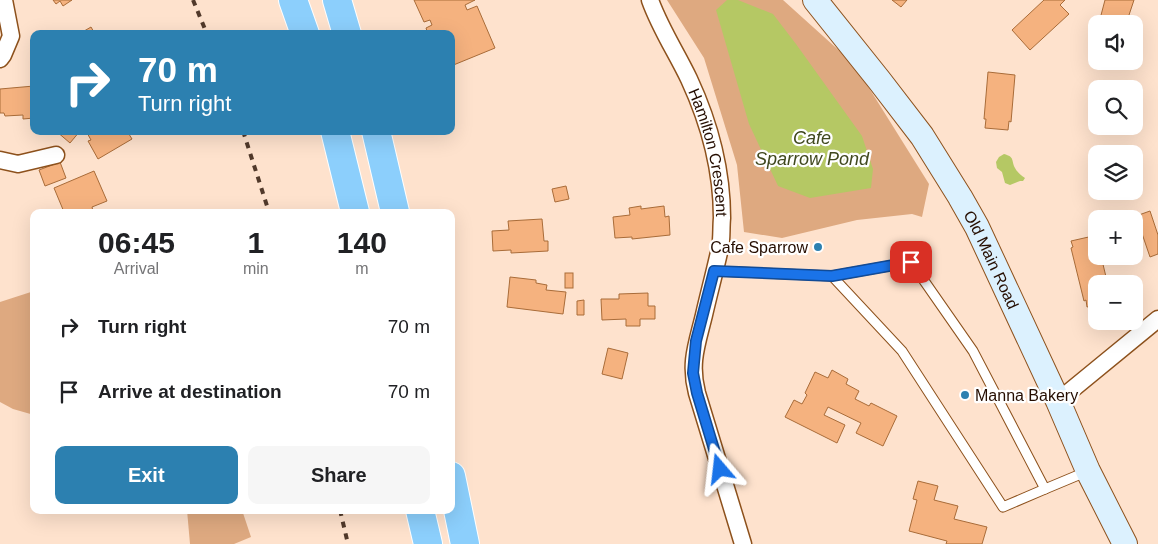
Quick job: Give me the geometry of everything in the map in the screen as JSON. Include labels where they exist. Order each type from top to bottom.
[{"type":"highway","points":[[293,0],[303,30]]},
{"type":"highway","points":[[337,0],[346,30]]},
{"type":"highway","points":[[352,0],[357,30]]},
{"type":"highway","points":[[336,135],[354,209]]},
{"type":"highway","points":[[377,135],[394,209]]},
{"type":"highway","points":[[455,495],[465,544]]},
{"type":"highway","points":[[421,514],[428,544]]},
{"type":"street","points":[[0,59],[4,55],[10,36],[4,0]]},
{"type":"street","name":"Hamilton Crescent","points":[[650,0],[657,19],[699,101],[712,139],[719,173],[722,216],[720,247],[696,341],[693,373],[697,393],[743,544]]},
{"type":"street","name":"Old Main Road","points":[[815,0],[922,136],[977,227],[1058,401],[1088,471],[1125,544]]},
{"type":"street","points":[[0,160],[18,164],[56,155]]},
{"type":"street","points":[[1058,401],[1158,319]]},
{"type":"lane","points":[[714,271],[832,276],[911,262],[973,351],[1045,490]]},
{"type":"lane","points":[[832,276],[902,351],[1004,506],[1088,471]]},
{"type":"shaded area","points":[[667,0],[783,0],[854,64],[929,184],[922,217],[912,214],[857,220],[782,238],[744,232],[737,165],[704,58]]},
{"type":"shaded area","points":[[30,292],[30,414],[13,409],[0,402],[0,302]]},
{"type":"shaded area","points":[[187,514],[243,514],[251,537],[234,544],[190,544]]},
{"type":"water","name":"Cafe Sparrow Pond","points":[[727,0],[738,0],[773,14],[796,44],[862,136],[873,169],[871,188],[810,198],[778,186],[749,124],[716,10]]},
{"type":"water","points":[[1004,154],[1011,158],[1016,169],[1025,178],[1023,181],[1010,185],[1005,183],[1002,172],[997,168],[996,162]]},
{"type":"building","points":[[53,0],[72,0],[63,6],[60,1],[56,4]]},
{"type":"building","points":[[414,0],[475,0],[465,5],[467,10],[477,6],[495,48],[455,64],[455,30],[427,30],[426,28],[432,25],[430,20],[424,22]]},
{"type":"building","points":[[892,0],[907,0],[901,7]]},
{"type":"building","points":[[1044,0],[1065,0],[1060,5],[1069,14],[1030,50],[1012,30]]},
{"type":"building","points":[[1105,0],[1134,0],[1129,15],[1101,15]]},
{"type":"building","points":[[988,72],[1015,75],[1011,122],[1009,121],[1008,130],[985,128]]},
{"type":"building","points":[[30,86],[30,118],[23,119],[23,115],[5,116],[4,113],[0,113],[0,89]]},
{"type":"building","points":[[61,135],[77,135],[70,143]]},
{"type":"building","points":[[88,135],[130,135],[132,139],[98,159],[88,141],[91,140]]},
{"type":"building","points":[[60,162],[66,178],[45,186],[39,170]]},
{"type":"building","points":[[94,171],[107,201],[92,207],[92,209],[63,209],[54,188]]},
{"type":"building","points":[[566,186],[569,199],[555,202],[552,189]]},
{"type":"building","points":[[641,206],[641,209],[664,206],[665,217],[669,216],[670,235],[632,239],[632,237],[615,238],[613,217],[630,215],[629,208]]},
{"type":"building","points":[[1150,211],[1158,235],[1158,254],[1150,257],[1143,236],[1143,214]]},
{"type":"building","points":[[542,219],[544,241],[548,241],[548,251],[511,253],[511,250],[493,251],[492,231],[509,230],[508,221]]},
{"type":"building","points":[[1088,237],[1088,265],[1103,265],[1106,275],[1088,275],[1088,307],[1086,300],[1084,301],[1071,241]]},
{"type":"building","points":[[565,273],[573,273],[573,288],[565,288]]},
{"type":"building","points":[[510,277],[536,280],[536,283],[547,285],[546,290],[566,292],[563,314],[507,307]]},
{"type":"building","points":[[648,293],[648,306],[655,306],[655,319],[640,319],[640,326],[626,326],[626,319],[602,320],[601,299],[619,299],[619,294]]},
{"type":"building","points":[[584,300],[584,315],[577,315],[577,301]]},
{"type":"building","points":[[608,348],[628,353],[622,379],[602,374]]},
{"type":"building","points":[[832,370],[848,379],[846,384],[859,391],[855,399],[869,406],[871,403],[897,416],[883,446],[856,433],[861,423],[828,407],[824,415],[845,425],[837,443],[785,417],[794,400],[802,404],[815,372],[828,378]]},
{"type":"building","points":[[918,481],[938,486],[934,500],[958,506],[954,519],[987,527],[982,544],[946,544],[947,541],[909,531],[917,500],[913,499]]},
{"type":"railway","points":[[193,0],[205,30]]},
{"type":"railway","points":[[244,135],[268,209]]},
{"type":"railway","points":[[341,514],[348,544]]},
{"type":"place","name":"Cafe Sparrow","points":[[818,247]]},
{"type":"place","name":"Manna Bakery","points":[[965,395]]},
{"type":"route","points":[[720,469],[694,383],[693,373],[696,341],[714,271],[832,276],[911,262]]}]
